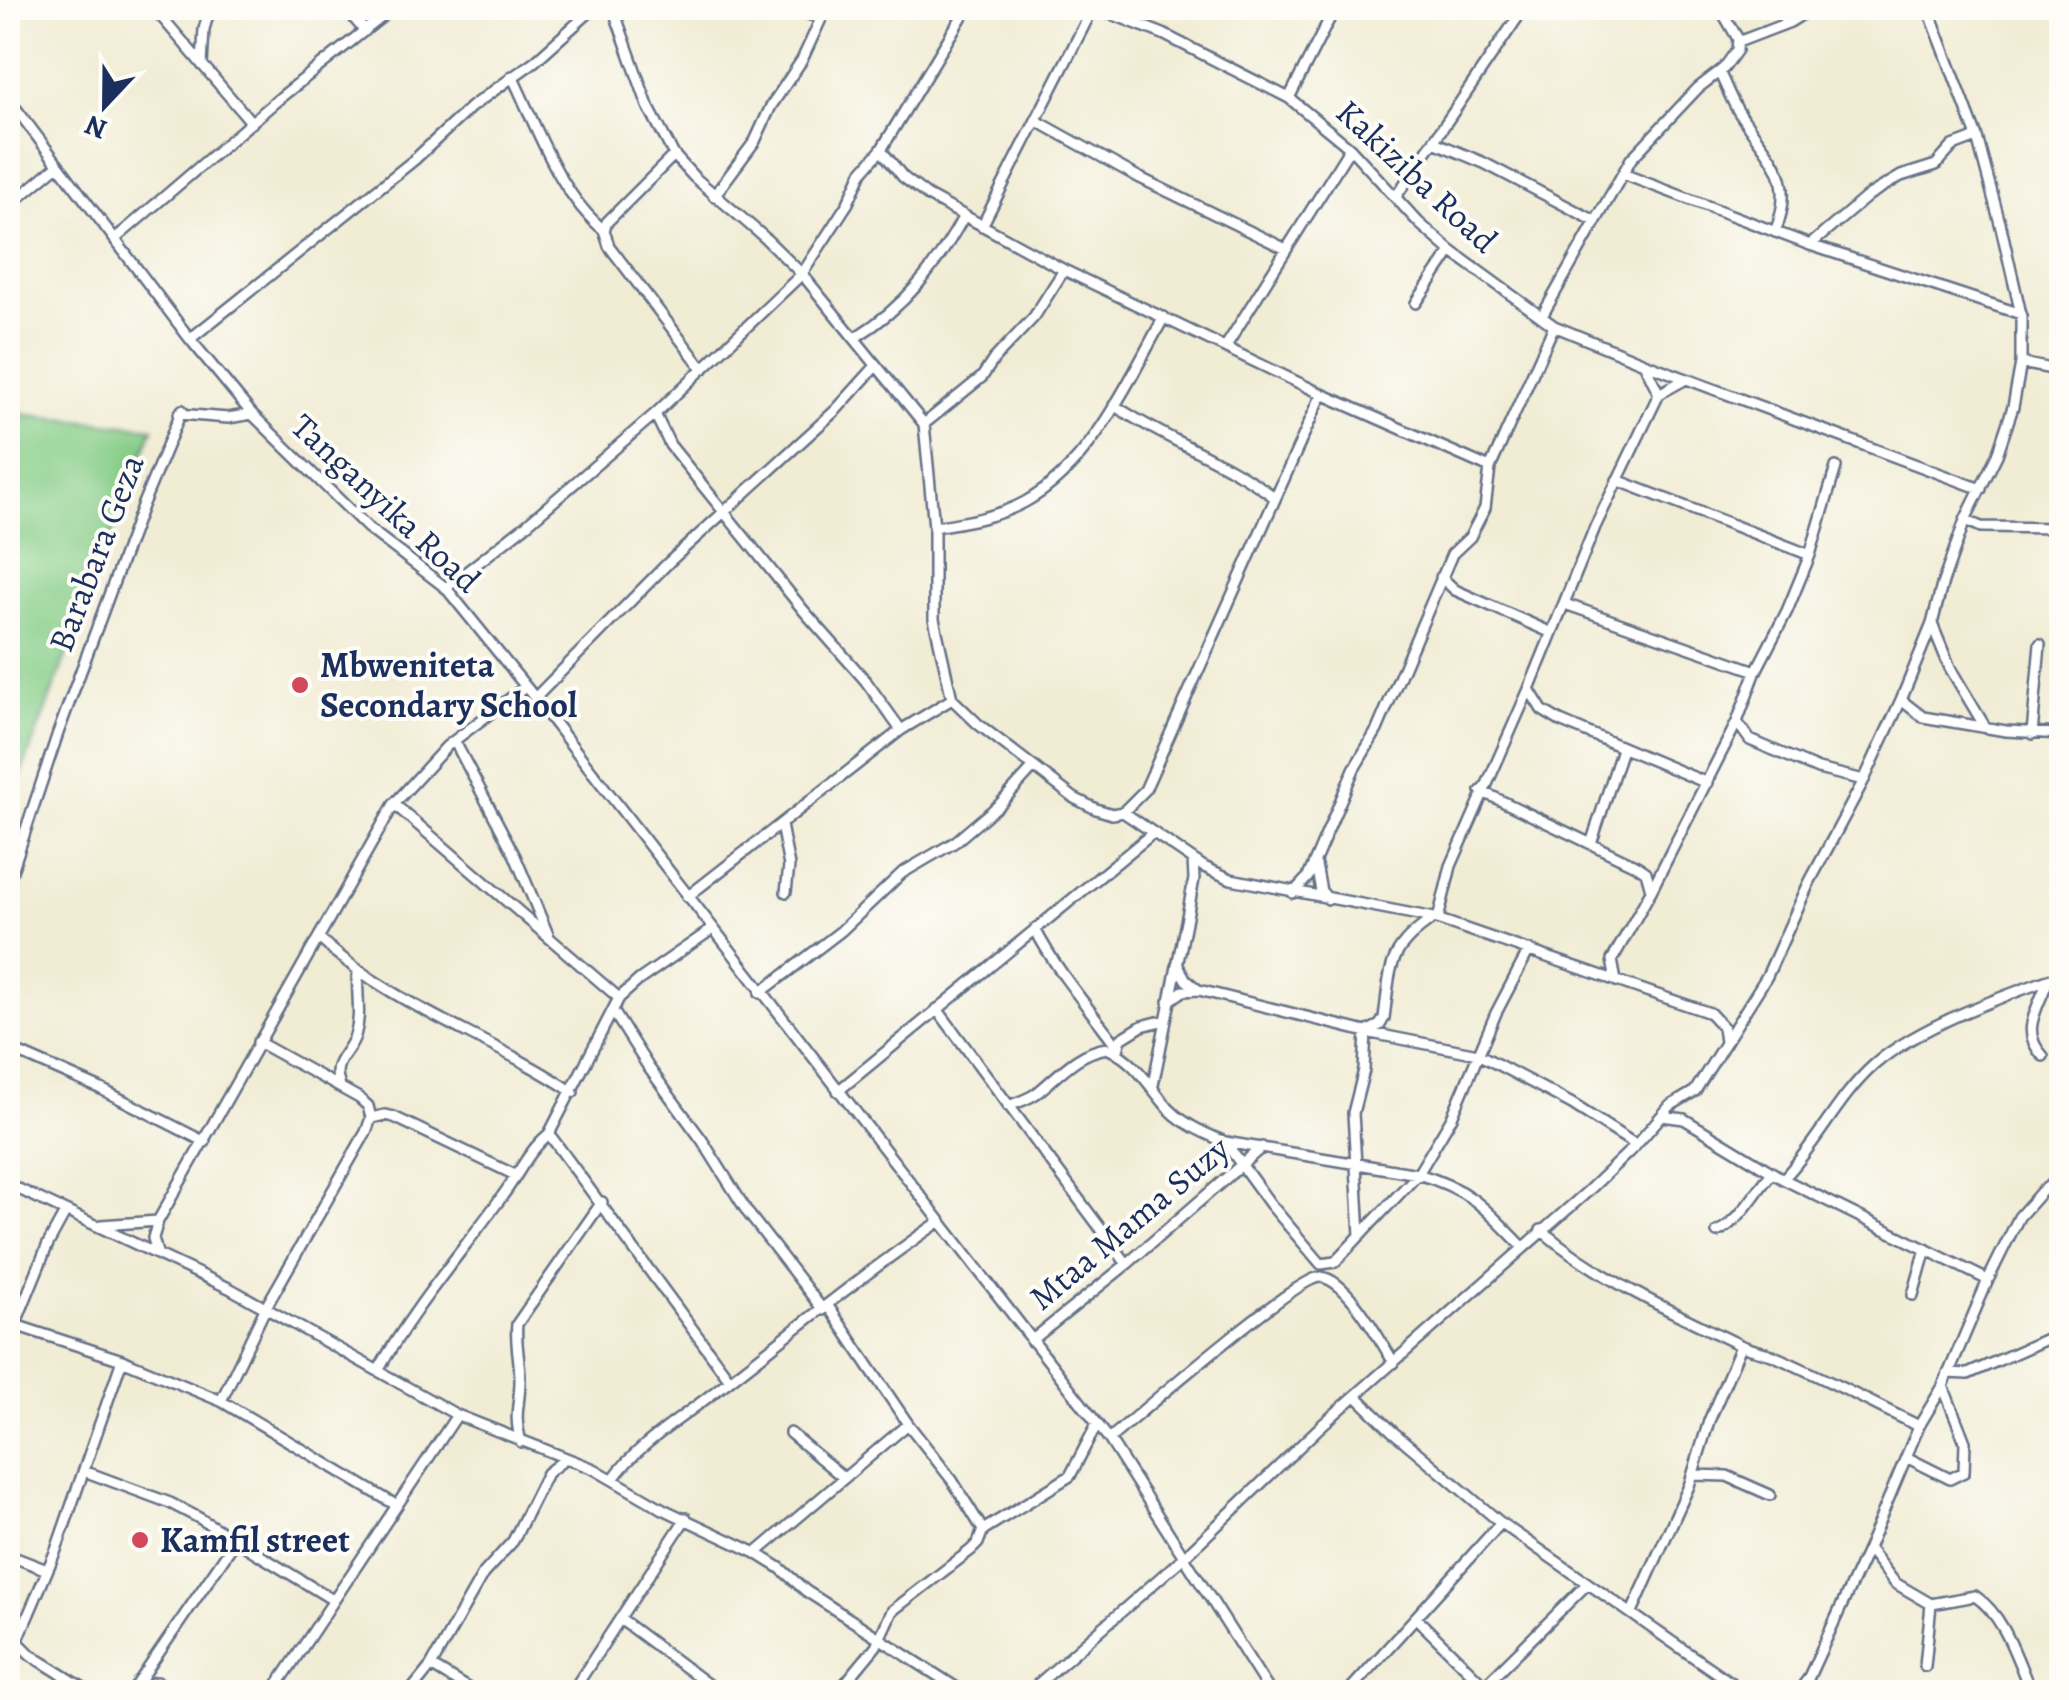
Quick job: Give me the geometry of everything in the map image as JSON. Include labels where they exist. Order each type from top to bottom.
[{"type":"street","points":[[154,8],[252,123]]},
{"type":"street","points":[[202,65],[204,29],[210,8]]},
{"type":"street","points":[[345,8],[365,31]]},
{"type":"street","points":[[115,240],[393,8]]},
{"type":"street","points":[[190,339],[283,268],[594,8]]},
{"type":"street","points":[[613,8],[648,106],[674,155],[802,274],[856,338],[874,368],[924,424],[934,527],[934,618],[952,699],[978,724],[1074,798],[1112,814],[1123,812],[1145,790],[1322,394]]},
{"type":"street","points":[[788,8],[821,18]]},
{"type":"street","points":[[714,196],[755,141],[771,106],[802,60],[826,8]]},
{"type":"street","points":[[446,588],[655,414],[802,274],[967,8]]},
{"type":"street","points":[[982,226],[1094,8]]},
{"type":"street","name":"Kakiziba Road","points":[[1094,8],[1163,34],[1289,98],[1350,148],[1419,223],[1451,251],[1554,326],[1981,489]]},
{"type":"street","points":[[1289,98],[1334,8]]},
{"type":"street","points":[[1397,195],[1524,8]]},
{"type":"street","points":[[1542,316],[1630,158],[1732,59],[1738,42],[1720,8]]},
{"type":"street","points":[[1738,42],[1790,22],[1812,8]]},
{"type":"street","points":[[1029,1692],[1184,1556],[1322,1425],[1702,1082],[1767,976],[1901,700],[1932,624],[1966,520],[2013,407],[2021,363],[2021,314],[1977,137],[1928,8]]},
{"type":"street","points":[[1719,72],[1737,110],[1778,167],[1785,202],[1775,232]]},
{"type":"street","points":[[512,76],[563,179],[702,369]]},
{"type":"street","name":"Tanganyika Road","points":[[8,98],[190,339],[252,414],[368,528],[446,588],[535,698],[1097,1424],[1270,1692]]},
{"type":"street","points":[[1037,121],[1286,250]]},
{"type":"street","points":[[1810,244],[1869,195],[1901,176],[1936,165],[1953,146],[1977,137]]},
{"type":"street","points":[[1434,142],[1484,163],[1595,221]]},
{"type":"street","points":[[1226,346],[1350,148]]},
{"type":"street","points":[[882,150],[903,177],[928,196],[1064,270],[1322,394],[1490,468]]},
{"type":"street","points":[[604,230],[607,222],[674,155]]},
{"type":"street","points":[[8,207],[57,166]]},
{"type":"street","points":[[1623,174],[1775,232],[2021,314]]},
{"type":"street","points":[[856,338],[913,293],[939,261],[964,216]]},
{"type":"street","points":[[1416,303],[1451,251]]},
{"type":"street","points":[[924,424],[982,377],[1000,351],[1034,318],[1064,270]]},
{"type":"street","points":[[934,527],[991,516],[1024,504],[1050,486],[1084,451],[1164,316]]},
{"type":"street","points":[[1293,893],[1316,862],[1354,770],[1378,730],[1452,554],[1470,537],[1485,508],[1490,468],[1554,326]]},
{"type":"street","points":[[1644,363],[1659,394]]},
{"type":"street","points":[[2021,363],[2062,371]]},
{"type":"street","points":[[535,698],[668,564],[858,389],[874,368]]},
{"type":"street","points":[[1366,1032],[1380,1025],[1384,1018],[1396,952],[1412,932],[1436,919],[1450,866],[1481,791],[1617,480],[1659,394],[1686,379]]},
{"type":"street","points":[[1114,405],[1146,428],[1218,459],[1274,497]]},
{"type":"street","name":"Barabara Geza","points":[[8,883],[58,733],[180,412],[228,418],[252,414]]},
{"type":"street","points":[[655,414],[670,444],[854,666],[902,730]]},
{"type":"street","points":[[1594,974],[1612,960],[1737,722],[1756,671],[1788,611],[1810,555],[1836,467]]},
{"type":"street","points":[[1617,480],[1810,555]]},
{"type":"street","points":[[1966,520],[1981,527],[2062,528]]},
{"type":"street","points":[[1441,577],[1455,590],[1552,633]]},
{"type":"street","points":[[1565,604],[1756,671]]},
{"type":"street","points":[[1932,624],[1950,668],[1984,726]]},
{"type":"street","points":[[2032,734],[2040,644]]},
{"type":"street","points":[[157,1253],[154,1238],[158,1221],[394,804],[432,760],[525,688]]},
{"type":"street","points":[[1528,689],[1542,710],[1707,784]]},
{"type":"street","points":[[687,896],[902,730],[952,699]]},
{"type":"street","points":[[1901,700],[1923,717],[2032,734],[2062,734]]},
{"type":"street","points":[[1737,722],[1750,740],[1818,769],[1864,780]]},
{"type":"street","points":[[454,742],[515,856],[550,939]]},
{"type":"street","points":[[1591,844],[1622,749]]},
{"type":"street","points":[[760,992],[841,931],[902,873],[955,842],[1000,804],[1034,767]]},
{"type":"street","points":[[1481,791],[1646,872],[1651,891]]},
{"type":"street","points":[[394,804],[619,998]]},
{"type":"street","points":[[1123,812],[1193,860],[1231,879],[1436,919],[1530,950],[1710,1013],[1722,1027],[1724,1042]]},
{"type":"street","points":[[781,825],[789,866],[786,892]]},
{"type":"street","points":[[838,1091],[1153,834]]},
{"type":"street","points":[[1153,1085],[1194,879],[1193,860]]},
{"type":"street","points":[[1316,862],[1320,891],[1328,899]]},
{"type":"street","points":[[378,1370],[395,1340],[528,1154],[549,1134],[619,998],[712,930]]},
{"type":"street","points":[[1036,930],[1056,967],[1118,1049],[1176,1116],[1225,1142],[1354,1162],[1445,1182],[1475,1197],[1522,1246]]},
{"type":"street","points":[[320,939],[358,972],[533,1066],[573,1092]]},
{"type":"street","points":[[1225,1142],[1321,1264],[1335,1262],[1418,1174],[1452,1116],[1530,950]]},
{"type":"street","points":[[1612,960],[1616,981]]},
{"type":"street","points":[[1177,964],[1186,980],[1199,990]]},
{"type":"street","points":[[341,1088],[335,1075],[337,1065],[340,1055],[352,1043],[361,1017],[358,972]]},
{"type":"street","points":[[1783,1179],[1830,1114],[1872,1066],[1892,1051],[1947,1022],[2062,975]]},
{"type":"street","points":[[2043,1056],[2032,1044],[2029,1032],[2048,980]]},
{"type":"street","points":[[1169,1001],[1184,991],[1199,990],[1366,1032],[1478,1054],[1572,1104],[1636,1145]]},
{"type":"street","points":[[937,1009],[1127,1264]]},
{"type":"street","points":[[613,1011],[748,1212],[826,1308],[952,1480],[983,1530]]},
{"type":"street","points":[[1118,1049],[1121,1039],[1142,1026],[1165,1020]]},
{"type":"street","points":[[1360,1234],[1353,1113],[1364,1070],[1366,1032]]},
{"type":"street","points":[[221,1401],[266,1307],[366,1132],[370,1118],[368,1106],[258,1042]]},
{"type":"street","points":[[8,1048],[99,1088],[205,1142]]},
{"type":"street","points":[[1008,1106],[1036,1094],[1051,1078],[1096,1049],[1118,1049]]},
{"type":"street","points":[[1682,1099],[1684,1119]]},
{"type":"street","points":[[1662,1116],[1684,1119],[1783,1179],[1988,1280]]},
{"type":"street","points":[[370,1118],[394,1117],[515,1176]]},
{"type":"street","points":[[549,1134],[730,1380]]},
{"type":"street","name":"Mtaa Mama Suzy","points":[[1031,1341],[1262,1148]]},
{"type":"street","points":[[1717,1232],[1735,1224],[1748,1200],[1772,1172]]},
{"type":"street","points":[[1798,1692],[1808,1680],[1908,1458],[1918,1426],[1943,1386],[2019,1217],[2041,1192],[2062,1177]]},
{"type":"street","points":[[8,1184],[266,1307],[456,1415],[613,1479],[663,1509],[756,1553],[806,1592],[963,1692]]},
{"type":"street","points":[[521,1442],[515,1412],[520,1377],[517,1324],[602,1202]]},
{"type":"street","points":[[8,1342],[48,1244],[65,1213]]},
{"type":"street","points":[[92,1225],[158,1221]]},
{"type":"street","points":[[613,1479],[622,1466],[730,1380],[939,1222]]},
{"type":"street","points":[[1540,1230],[1578,1262],[1662,1309],[1712,1329],[1741,1346],[1772,1355],[1918,1426]]},
{"type":"street","points":[[1913,1295],[1926,1249]]},
{"type":"street","points":[[1108,1439],[1311,1278],[1330,1280],[1340,1287],[1368,1320],[1394,1364]]},
{"type":"street","points":[[15,1325],[122,1360],[221,1401],[396,1505]]},
{"type":"street","points":[[1948,1373],[1968,1374],[2062,1332]]},
{"type":"street","points":[[1632,1612],[1693,1475],[1709,1421],[1741,1346]]},
{"type":"street","points":[[8,1662],[47,1570],[122,1360]]},
{"type":"street","points":[[1908,1458],[1950,1478],[1960,1477],[1964,1472],[1965,1442],[1943,1386]]},
{"type":"street","points":[[1357,1396],[1392,1432],[1502,1523],[1740,1690]]},
{"type":"street","points":[[273,1692],[456,1415]]},
{"type":"street","points":[[756,1553],[908,1424]]},
{"type":"street","points":[[838,1692],[879,1638],[892,1611],[971,1550],[983,1530],[1070,1476],[1097,1424]]},
{"type":"street","points":[[790,1434],[844,1478]]},
{"type":"street","points":[[410,1692],[431,1666],[482,1574],[513,1541],[546,1473],[564,1460]]},
{"type":"street","points":[[84,1471],[170,1503],[333,1600]]},
{"type":"street","points":[[1693,1475],[1727,1476],[1770,1495]]},
{"type":"street","points":[[572,1692],[686,1518]]},
{"type":"street","points":[[1348,1692],[1502,1523]]},
{"type":"street","points":[[134,1690],[236,1540]]},
{"type":"street","points":[[1868,1548],[1895,1583],[1931,1604],[1975,1596],[1989,1605],[2032,1692]]},
{"type":"street","points":[[8,1555],[47,1570]]},
{"type":"street","points":[[1416,1618],[1487,1689],[1587,1584]]},
{"type":"street","points":[[1925,1666],[1931,1604]]},
{"type":"street","points":[[620,1618],[715,1692]]},
{"type":"street","points":[[16,1640],[31,1655],[90,1692]]},
{"type":"street","points":[[151,1665],[157,1682],[181,1692]]},
{"type":"street","points":[[431,1666],[474,1692]]},
{"type":"street","points":[[1709,1668],[1710,1692],[1740,1690]]},
{"type":"street","points":[[134,1690],[157,1682]]},
{"type":"green space","points":[[8,413],[153,428],[8,808]]},
{"type":"place","name":"Mbweniteta Secondary School","points":[[300,685]]},
{"type":"place","name":"Kamfil street","points":[[140,1540]]}]
